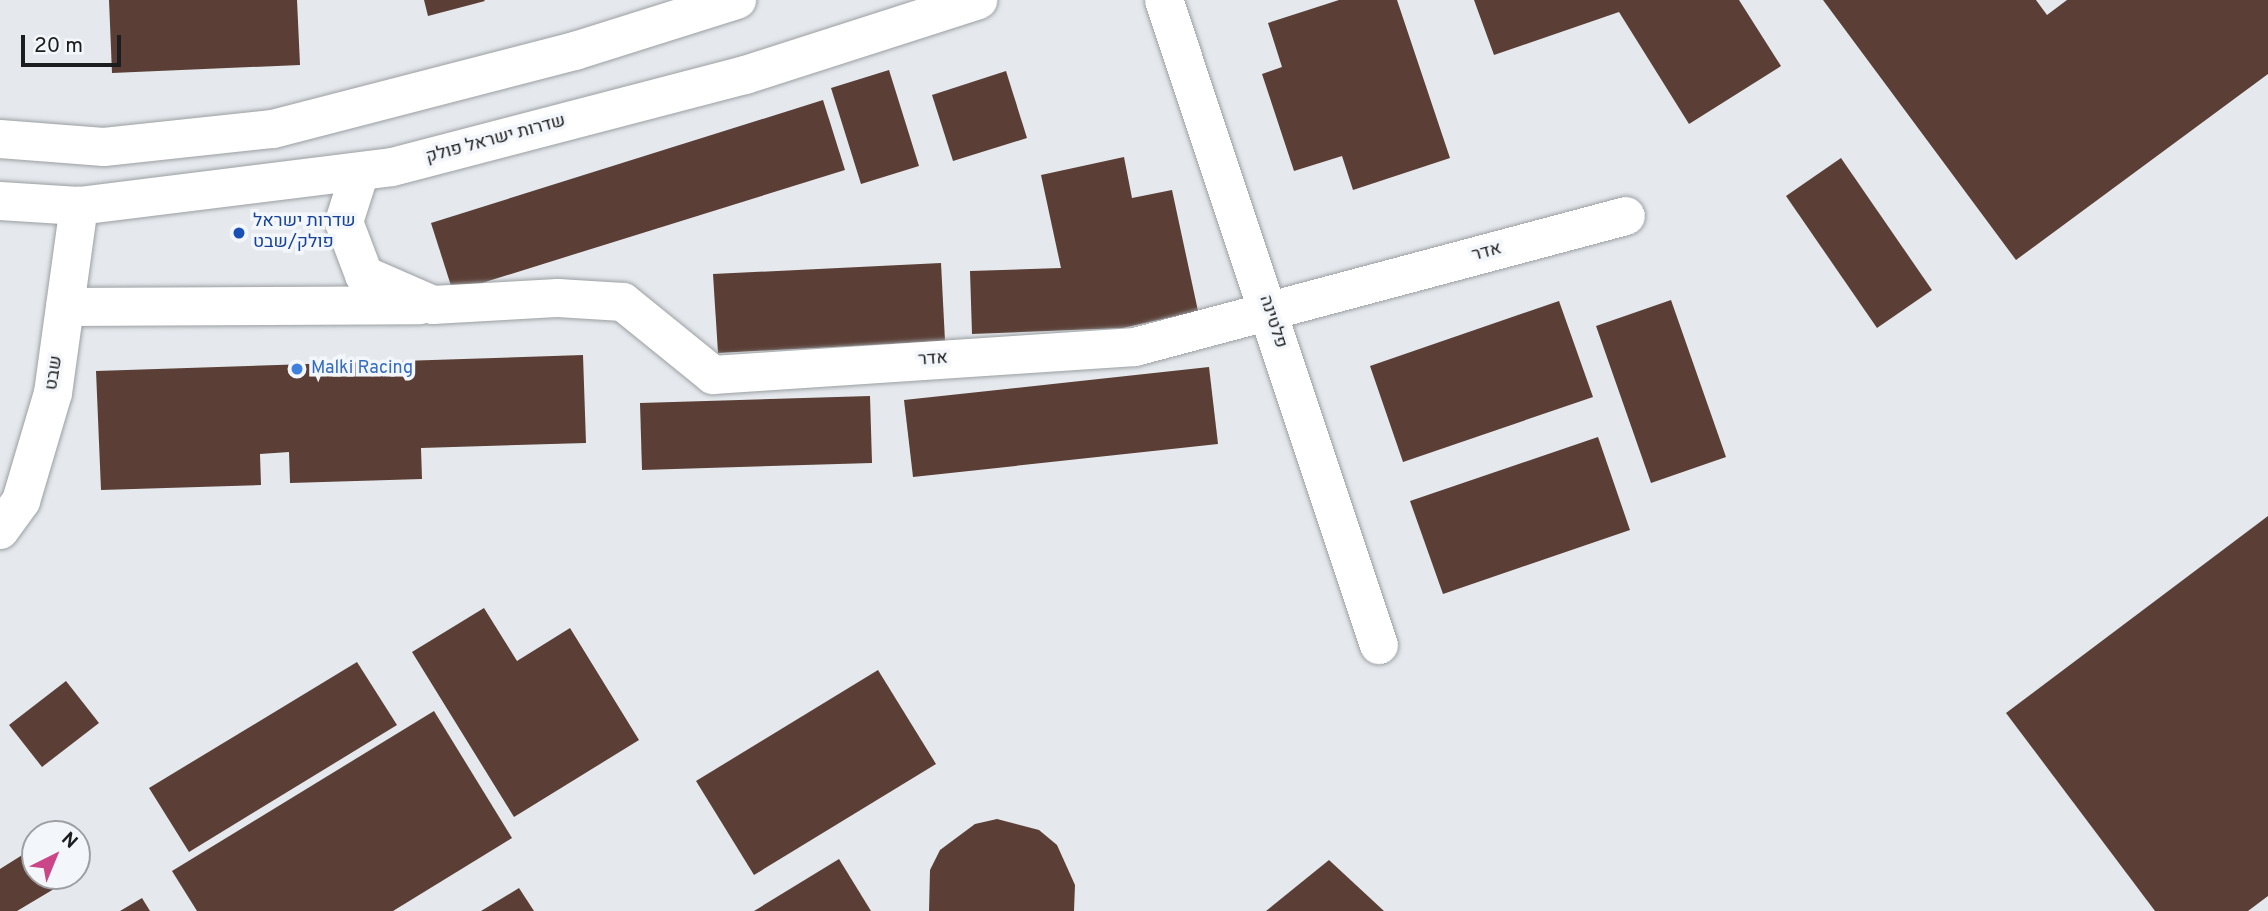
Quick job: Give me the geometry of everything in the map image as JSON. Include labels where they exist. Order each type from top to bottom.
[{"type":"street","points":[[0,139],[104,147],[273,129],[575,51],[737,0]]},
{"type":"street","name":"שדרות ישראל פולק","points":[[0,201],[79,206],[360,172],[745,75],[978,0]]},
{"type":"street","name":"פלטינה","points":[[1164,0],[1379,645]]},
{"type":"street","name":"אדר","points":[[360,172],[344,222],[364,275],[433,305],[558,298],[623,303],[713,375],[1135,347],[1626,216]]},
{"type":"street","name":"שבט","points":[[0,530],[21,502],[46,417],[79,206]]},
{"type":"street","points":[[65,307],[433,305]]},
{"type":"building","points":[[109,0],[297,0],[300,65],[112,73]]},
{"type":"building","points":[[424,0],[484,0],[485,1],[428,16]]},
{"type":"building","points":[[1339,0],[1397,0],[1450,158],[1353,190],[1342,156],[1294,171],[1262,74],[1282,67],[1268,23]]},
{"type":"building","points":[[1474,0],[1739,0],[1781,66],[1689,124],[1619,12],[1494,55]]},
{"type":"building","points":[[1823,0],[2036,0],[2047,15],[2067,0],[2268,0],[2268,74],[2016,260]]},
{"type":"building","points":[[889,70],[919,166],[861,184],[831,88]]},
{"type":"building","points":[[1006,71],[1027,138],[953,161],[932,95]]},
{"type":"building","points":[[823,100],[845,170],[453,292],[431,223]]},
{"type":"building","points":[[1124,157],[1132,198],[1172,190],[1198,311],[1123,328],[972,334],[970,271],[1061,268],[1041,175]]},
{"type":"building","points":[[1841,158],[1932,290],[1877,328],[1786,196]]},
{"type":"building","points":[[941,263],[945,341],[718,353],[713,274]]},
{"type":"building","points":[[1671,300],[1726,457],[1651,483],[1596,326]]},
{"type":"building","points":[[1559,301],[1593,397],[1403,462],[1370,366]]},
{"type":"building","points":[[583,355],[586,443],[421,448],[422,479],[290,483],[289,452],[260,454],[261,485],[101,490],[96,371]]},
{"type":"building","points":[[1209,367],[1218,444],[913,477],[904,400]]},
{"type":"building","points":[[870,396],[872,463],[642,470],[640,403]]},
{"type":"building","points":[[1598,437],[1630,530],[1443,594],[1410,501]]},
{"type":"building","points":[[2268,516],[2268,896],[2248,911],[2155,911],[2006,713]]},
{"type":"building","points":[[484,608],[517,661],[570,628],[639,740],[514,817],[412,652]]},
{"type":"building","points":[[357,662],[397,725],[189,852],[149,788]]},
{"type":"building","points":[[878,670],[936,764],[754,875],[696,781]]},
{"type":"building","points":[[66,681],[99,723],[42,767],[9,725]]},
{"type":"building","points":[[434,711],[512,838],[393,911],[197,911],[172,871]]},
{"type":"building","points":[[997,819],[1039,830],[1057,845],[1075,885],[1074,911],[929,911],[930,870],[940,850],[975,824]]},
{"type":"building","points":[[21,856],[21,890],[52,890],[17,911],[0,911],[0,869]]},
{"type":"building","points":[[839,859],[871,911],[754,911]]},
{"type":"building","points":[[1329,860],[1384,911],[1266,911]]},
{"type":"building","points":[[519,888],[534,911],[481,911]]},
{"type":"building","points":[[142,898],[150,911],[120,911]]},
{"type":"place","name":"שדרות ישראל פולק/שבט","points":[[239,233]]},
{"type":"place","name":"Malki Racing","points":[[297,369]]}]
